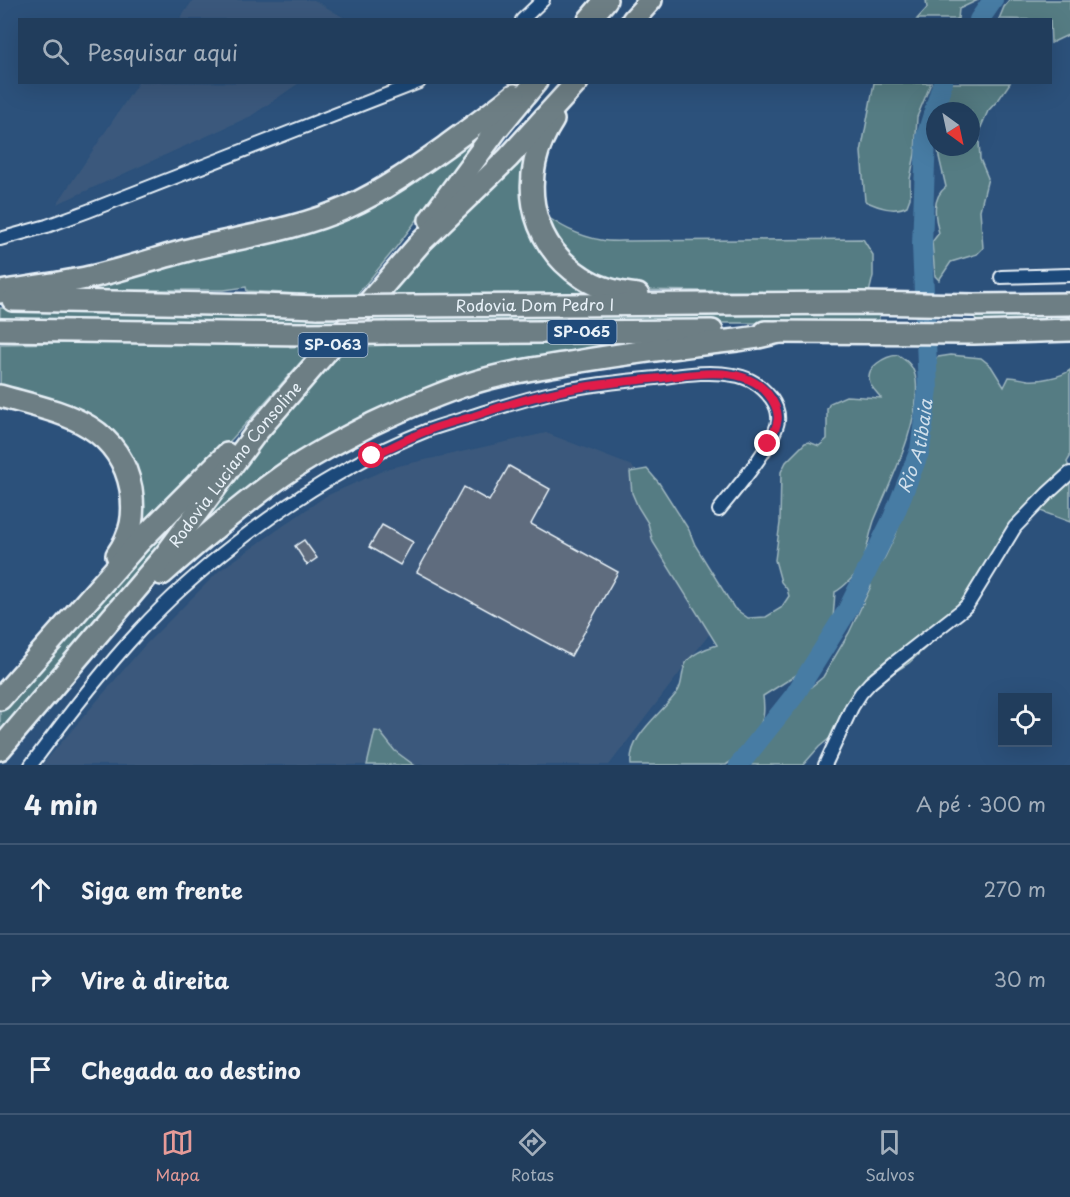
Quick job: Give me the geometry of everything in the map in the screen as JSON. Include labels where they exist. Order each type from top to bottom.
[{"type":"highway","points":[[591,18],[606,0]]},
{"type":"highway","points":[[635,18],[651,0]]},
{"type":"highway","points":[[0,292],[92,277],[325,217],[401,178],[496,109],[526,84]]},
{"type":"highway","name":"Rodovia Luciano Consoline","points":[[0,699],[154,525],[244,437],[398,261],[497,129],[534,84]]},
{"type":"highway","points":[[574,85],[541,141],[532,172],[533,205],[541,230],[556,255],[583,278],[610,290],[646,297],[664,304]]},
{"type":"highway","name":"Rodovia Luciano Consoline","points":[[0,749],[179,537],[256,433],[356,317],[421,242],[508,158],[574,85]]},
{"type":"highway","name":"Rodovia Dom Pedro I","points":[[0,300],[318,308],[664,304],[1070,304]]},
{"type":"highway","name":"Rodovia Dom Pedro I","points":[[0,330],[305,334],[974,333],[1070,330]]},
{"type":"highway","points":[[112,618],[207,536],[283,476],[342,439],[402,410],[469,384],[510,373],[779,332]]},
{"type":"highway","points":[[0,396],[54,411],[86,424],[110,443],[119,456],[129,480],[133,520],[123,546],[108,571],[107,578]]},
{"type":"street","points":[[524,18],[543,0]]},
{"type":"street","points":[[0,239],[47,226],[88,211],[414,84]]},
{"type":"street","points":[[1001,277],[1070,274]]},
{"type":"street","points":[[31,765],[97,680],[141,629],[216,559],[281,511],[344,470],[427,430],[508,404],[560,391],[682,375],[716,373],[735,375],[755,382],[765,390],[778,410],[778,419],[776,429],[758,460],[719,510]]},
{"type":"street","points":[[825,765],[861,693],[894,663],[968,604],[1015,527],[1070,473]]},
{"type":"shaded area","points":[[193,0],[314,0],[344,18],[181,18]]},
{"type":"shaded area","points":[[137,84],[298,84],[251,116],[57,204]]},
{"type":"shaded area","points":[[546,433],[632,466],[724,615],[609,765],[42,765],[145,645],[219,571],[326,496],[389,468]]},
{"type":"green space","points":[[926,0],[978,0],[959,9],[958,18],[918,18],[927,8]]},
{"type":"green space","points":[[1010,0],[1070,0],[1070,34],[1052,43],[1052,18],[999,18]]},
{"type":"green space","points":[[874,84],[931,84],[917,117],[915,154],[907,206],[897,209],[886,208],[865,201],[861,152]]},
{"type":"green space","points":[[951,84],[1009,84],[988,111],[980,134],[980,102],[946,102]]},
{"type":"green space","points":[[486,129],[394,250],[355,297],[247,291],[246,287],[224,290],[69,290],[182,260],[296,235]]},
{"type":"green space","points":[[527,152],[531,152],[529,204],[602,294],[385,296],[418,259]]},
{"type":"green space","points":[[980,156],[988,178],[980,210],[983,248],[977,254],[951,262],[939,280],[935,276],[932,242],[939,233],[936,202],[946,187],[939,157]]},
{"type":"green space","points":[[540,212],[576,233],[608,241],[863,239],[873,255],[873,276],[869,293],[631,290],[572,264]]},
{"type":"green space","points":[[0,308],[339,316],[330,327],[0,324]]},
{"type":"green space","points":[[1070,310],[1070,323],[977,325],[973,311]]},
{"type":"green space","points":[[879,312],[879,323],[359,327],[369,315]]},
{"type":"green space","points":[[125,342],[315,346],[232,439],[136,529],[117,446],[0,391],[0,344]]},
{"type":"green space","points":[[643,344],[442,388],[187,541],[258,444],[342,346]]},
{"type":"green space","points":[[898,355],[910,365],[916,380],[914,414],[909,433],[874,521],[861,566],[850,580],[835,592],[832,622],[834,624],[831,623],[806,669],[763,696],[764,711],[760,725],[747,745],[726,765],[631,765],[632,754],[640,734],[678,691],[688,660],[705,649],[717,645],[653,542],[648,523],[632,493],[630,472],[647,469],[659,483],[734,608],[748,618],[766,617],[781,608],[789,596],[781,582],[775,560],[780,523],[781,472],[786,462],[805,443],[809,442],[819,446],[827,439],[827,409],[830,403],[846,396],[881,398],[871,384],[870,372],[877,363]]},
{"type":"green space","points":[[951,355],[981,358],[991,366],[1004,387],[1009,377],[1038,380],[1056,377],[1070,370],[1070,457],[1067,462],[1070,470],[1070,522],[1038,510],[1029,514],[946,629],[909,663],[868,689],[867,695],[846,727],[819,747],[803,765],[745,765],[764,733],[797,696],[823,677],[849,633],[871,586],[869,582],[896,534],[905,506],[911,470],[929,432],[934,388],[934,360]]},
{"type":"green space","points":[[221,472],[0,741],[0,707],[127,561]]},
{"type":"green space","points":[[375,731],[380,732],[395,751],[414,765],[367,765]]},
{"type":"building","points":[[509,466],[550,489],[531,524],[618,572],[571,656],[417,572],[464,487],[489,501]]},
{"type":"building","points":[[382,525],[413,542],[400,565],[369,547]]},
{"type":"building","points":[[304,540],[317,558],[307,565],[295,546]]},
{"type":"waterway","name":"Rio Atibaia","points":[[980,18],[993,0]]},
{"type":"waterway","name":"Rio Atibaia","points":[[739,765],[794,696],[847,611],[893,518],[920,450],[928,389],[922,245],[926,137],[942,84]]},
{"type":"route","points":[[372,456],[427,430],[508,404],[560,391],[608,383],[716,373],[735,375],[755,382],[774,402],[778,410],[778,419],[776,429],[768,444]]}]
